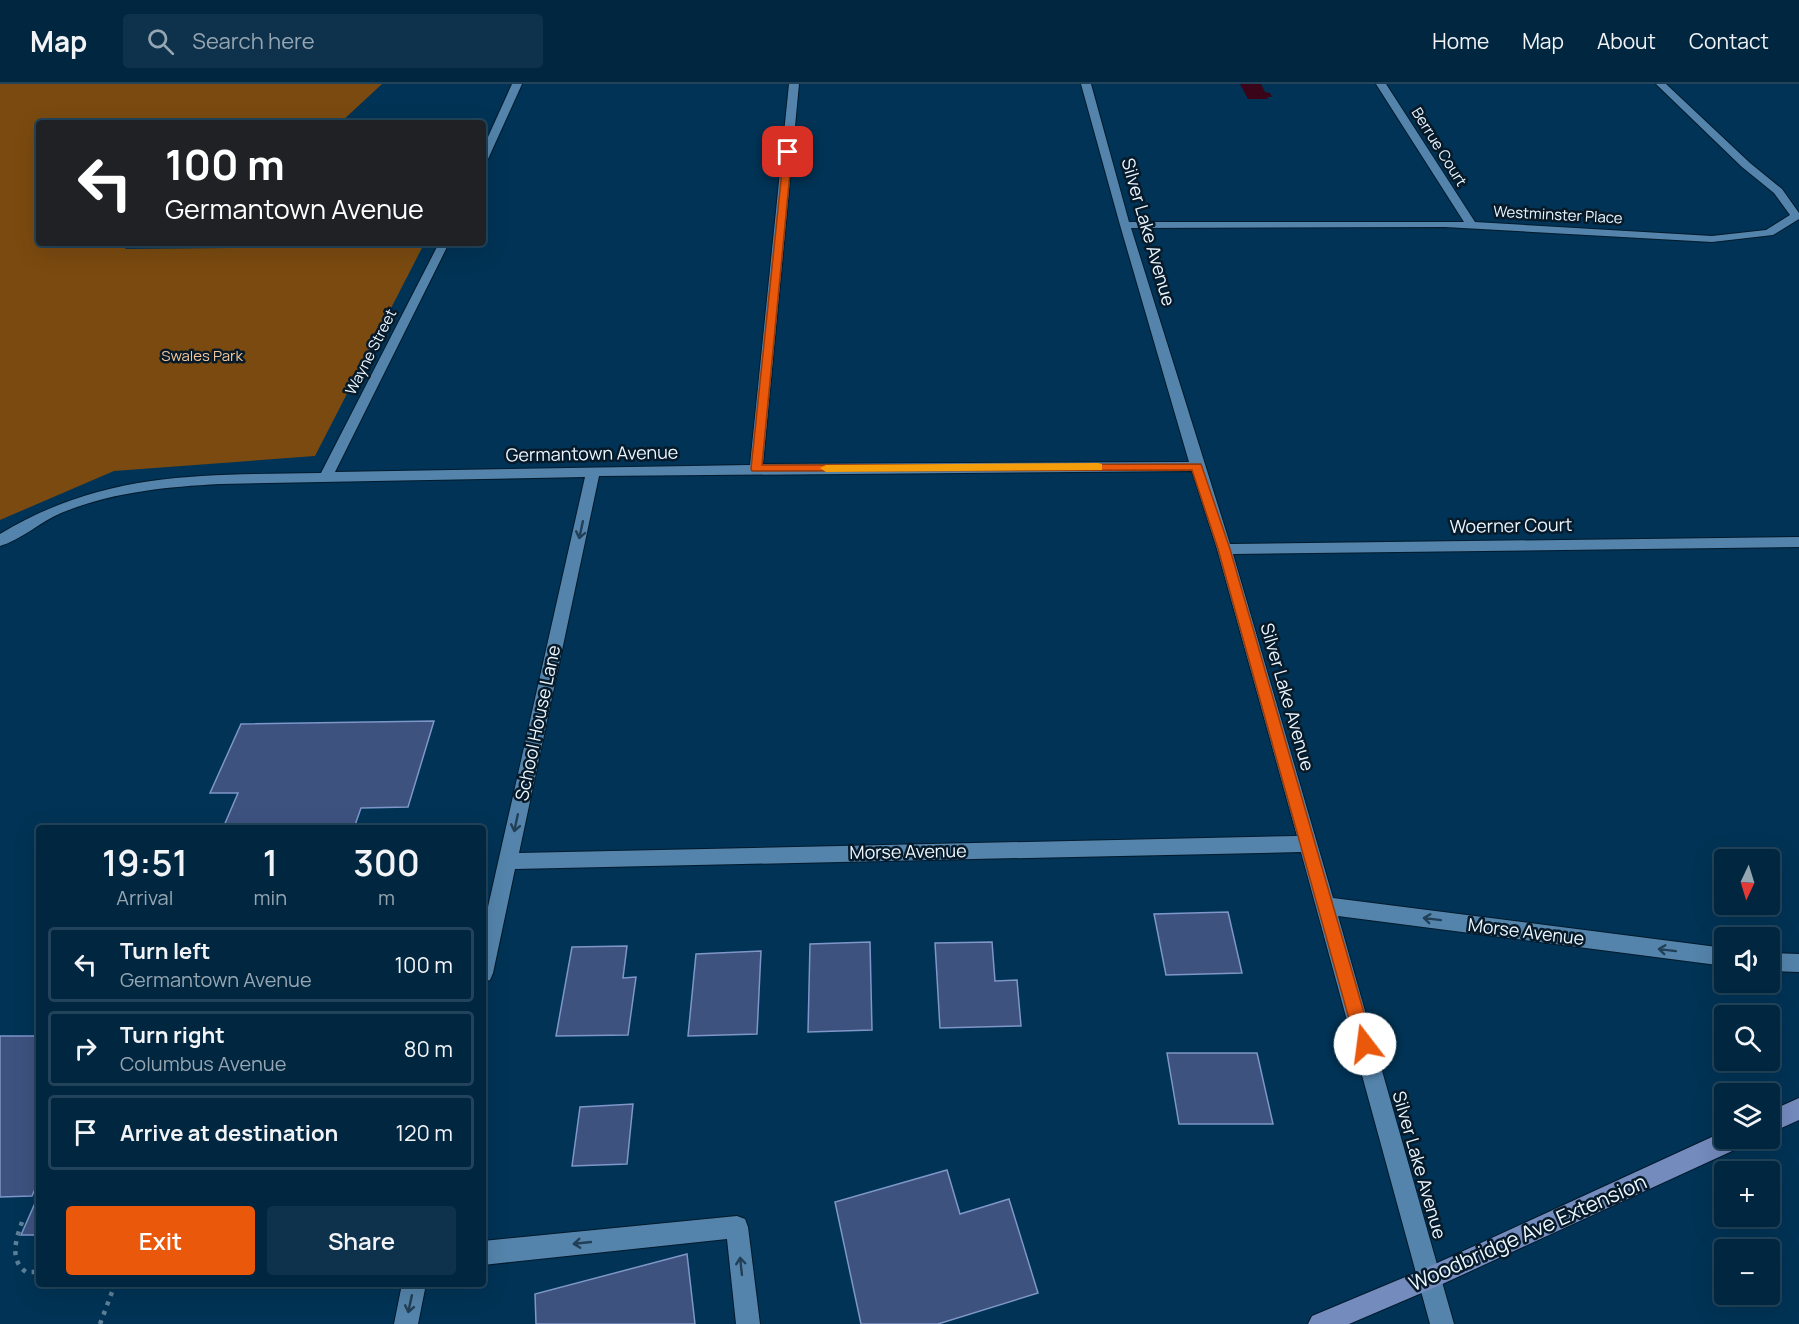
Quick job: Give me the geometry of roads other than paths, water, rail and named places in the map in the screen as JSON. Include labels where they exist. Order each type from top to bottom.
[{"type":"main road","points":[[1780,1118],[1799,1109]]},
{"type":"main road","name":"Woodbridge Ave Extension","points":[[1320,1324],[1430,1278],[1714,1148]]},
{"type":"street","points":[[486,152],[517,84]]},
{"type":"street","points":[[756,469],[794,84]]},
{"type":"street","name":"Silver Lake Avenue","points":[[1086,84],[1125,225],[1224,549],[1309,844],[1442,1324]]},
{"type":"street","name":"Berrue Court","points":[[1381,84],[1471,225]]},
{"type":"street","name":"Westminster Place","points":[[1125,225],[1471,225],[1712,239],[1769,233],[1796,216],[1778,191],[1746,165],[1661,84]]},
{"type":"street","name":"Wayne Street","points":[[326,477],[442,246]]},
{"type":"street","name":"Germantown Avenue","points":[[0,541],[32,519],[72,502],[113,490],[174,481],[756,469],[1197,466]]},
{"type":"street","name":"School House Lane","points":[[486,960],[593,473]]},
{"type":"street","name":"Woerner Court","points":[[1224,549],[1799,542]]},
{"type":"street","name":"Morse Avenue","points":[[508,861],[1309,844]]},
{"type":"street","name":"Morse Avenue","points":[[1326,906],[1714,956]]},
{"type":"street","points":[[1780,962],[1799,963]]},
{"type":"street","points":[[486,1253],[736,1227],[748,1324]]},
{"type":"street","points":[[406,1324],[413,1287]]},
{"type":"park label","name":"Swales Park","points":[[202,356]]}]
